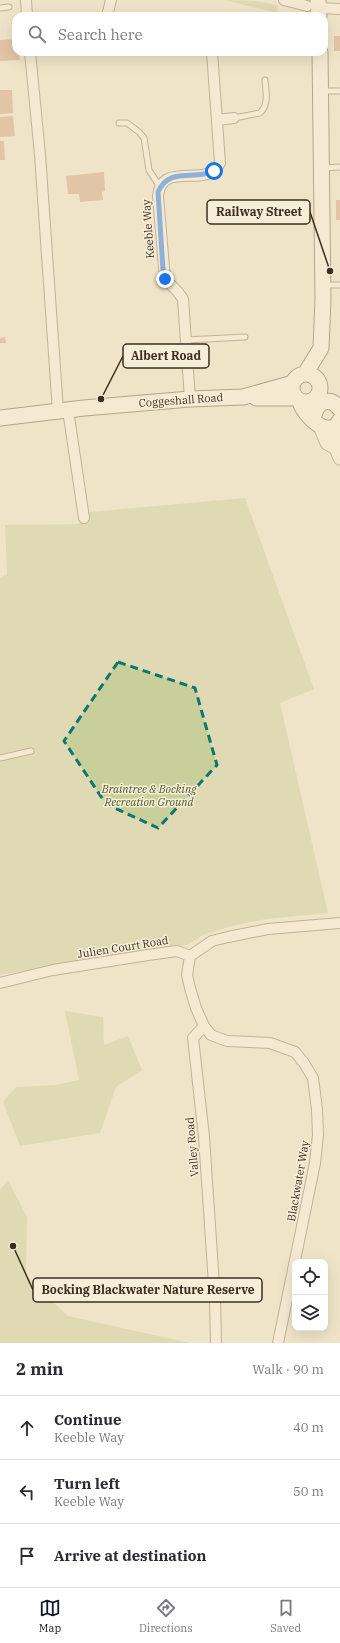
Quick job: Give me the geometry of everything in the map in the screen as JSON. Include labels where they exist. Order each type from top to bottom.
[{"type":"main road","points":[[298,389],[307,402],[319,394],[324,377],[324,368],[320,351],[323,285],[320,56]]},
{"type":"main road","points":[[320,351],[298,389],[302,409],[317,424],[329,429],[337,423]]},
{"type":"main road","points":[[298,389],[312,375],[318,379],[321,385],[333,396],[337,405]]},
{"type":"main road","name":"Coggeshall Road","points":[[0,418],[63,410],[190,399],[243,397],[298,389]]},
{"type":"main road","points":[[317,424],[314,416],[316,407],[324,402],[337,405]]},
{"type":"street","points":[[26,0],[27,12]]},
{"type":"street","points":[[108,12],[111,0]]},
{"type":"street","points":[[284,0],[316,7],[340,9]]},
{"type":"street","points":[[30,56],[63,410],[84,518]]},
{"type":"street","name":"Keeble Way","points":[[190,399],[183,299],[165,279],[163,270],[158,196],[160,187],[172,177],[208,175],[214,171],[220,163],[212,56]]},
{"type":"street","points":[[217,120],[234,118]]},
{"type":"street","points":[[337,423],[338,453]]},
{"type":"street","points":[[317,424],[328,444],[338,453]]},
{"type":"street","points":[[204,1026],[196,1008],[187,975],[190,956],[212,941],[228,937],[268,929],[340,924]]},
{"type":"street","name":"Julien Court Road","points":[[0,983],[53,970],[155,954],[177,951],[190,956]]},
{"type":"street","name":"Valley Road","points":[[204,1026],[193,1038],[205,1144],[215,1292],[216,1343]]},
{"type":"street","name":"Blackwater Way","points":[[204,1026],[211,1035],[227,1041],[270,1043],[295,1052],[313,1078],[317,1109],[318,1136],[315,1163],[278,1343]]},
{"type":"lane","points":[[0,8],[9,7]]},
{"type":"lane","points":[[234,118],[260,113],[263,110],[266,97],[265,80]]},
{"type":"lane","points":[[321,91],[340,91]]},
{"type":"lane","points":[[119,123],[127,123],[144,138],[149,170],[160,187]]},
{"type":"lane","points":[[322,168],[340,167]]},
{"type":"lane","points":[[323,285],[340,285]]},
{"type":"lane","points":[[186,340],[245,337]]},
{"type":"lane","points":[[0,758],[31,751]]},
{"type":"highlighted area","points":[[118,662],[195,688],[217,765],[158,828],[106,804],[64,741]]},
{"type":"green space","points":[[224,0],[252,1],[278,6],[277,12]]},
{"type":"green space","name":"Braintree & Bocking Recreation Ground","points":[[245,498],[314,689],[280,703],[328,913],[266,919],[228,927],[203,935],[187,945],[162,947],[0,975],[0,577],[7,575],[5,525],[78,524],[90,512]]},
{"type":"green space","points":[[65,1011],[103,1017],[104,1045],[128,1036],[142,1070],[116,1087],[100,1133],[20,1146],[3,1102],[16,1087],[55,1085],[79,1080]]},
{"type":"green space","points":[[8,1180],[27,1217],[26,1275],[68,1316],[190,1343],[0,1343],[0,1190]]},
{"type":"building","points":[[334,36],[340,36],[340,51],[334,51]]},
{"type":"building","points":[[12,39],[12,56],[20,56],[20,60],[0,61],[0,40]]},
{"type":"building","points":[[0,90],[12,90],[13,113],[0,114]]},
{"type":"building","points":[[13,116],[15,136],[0,137],[0,117]]},
{"type":"building","points":[[0,141],[4,141],[5,160],[0,160]]},
{"type":"building","points":[[104,172],[105,191],[102,192],[103,200],[80,202],[79,194],[68,194],[66,176]]},
{"type":"building","points":[[336,200],[340,200],[340,220],[336,220]]},
{"type":"building","points":[[5,337],[6,343],[0,343],[0,338]]},
{"type":"place","name":"Railway Street","points":[[330,271]]},
{"type":"place","name":"Albert Road","points":[[101,399]]},
{"type":"place","name":"Bocking Blackwater Nature Reserve","points":[[13,1246]]},
{"type":"route","points":[[165,279],[163,270],[158,196],[160,187],[172,177],[208,175],[214,171]]}]
